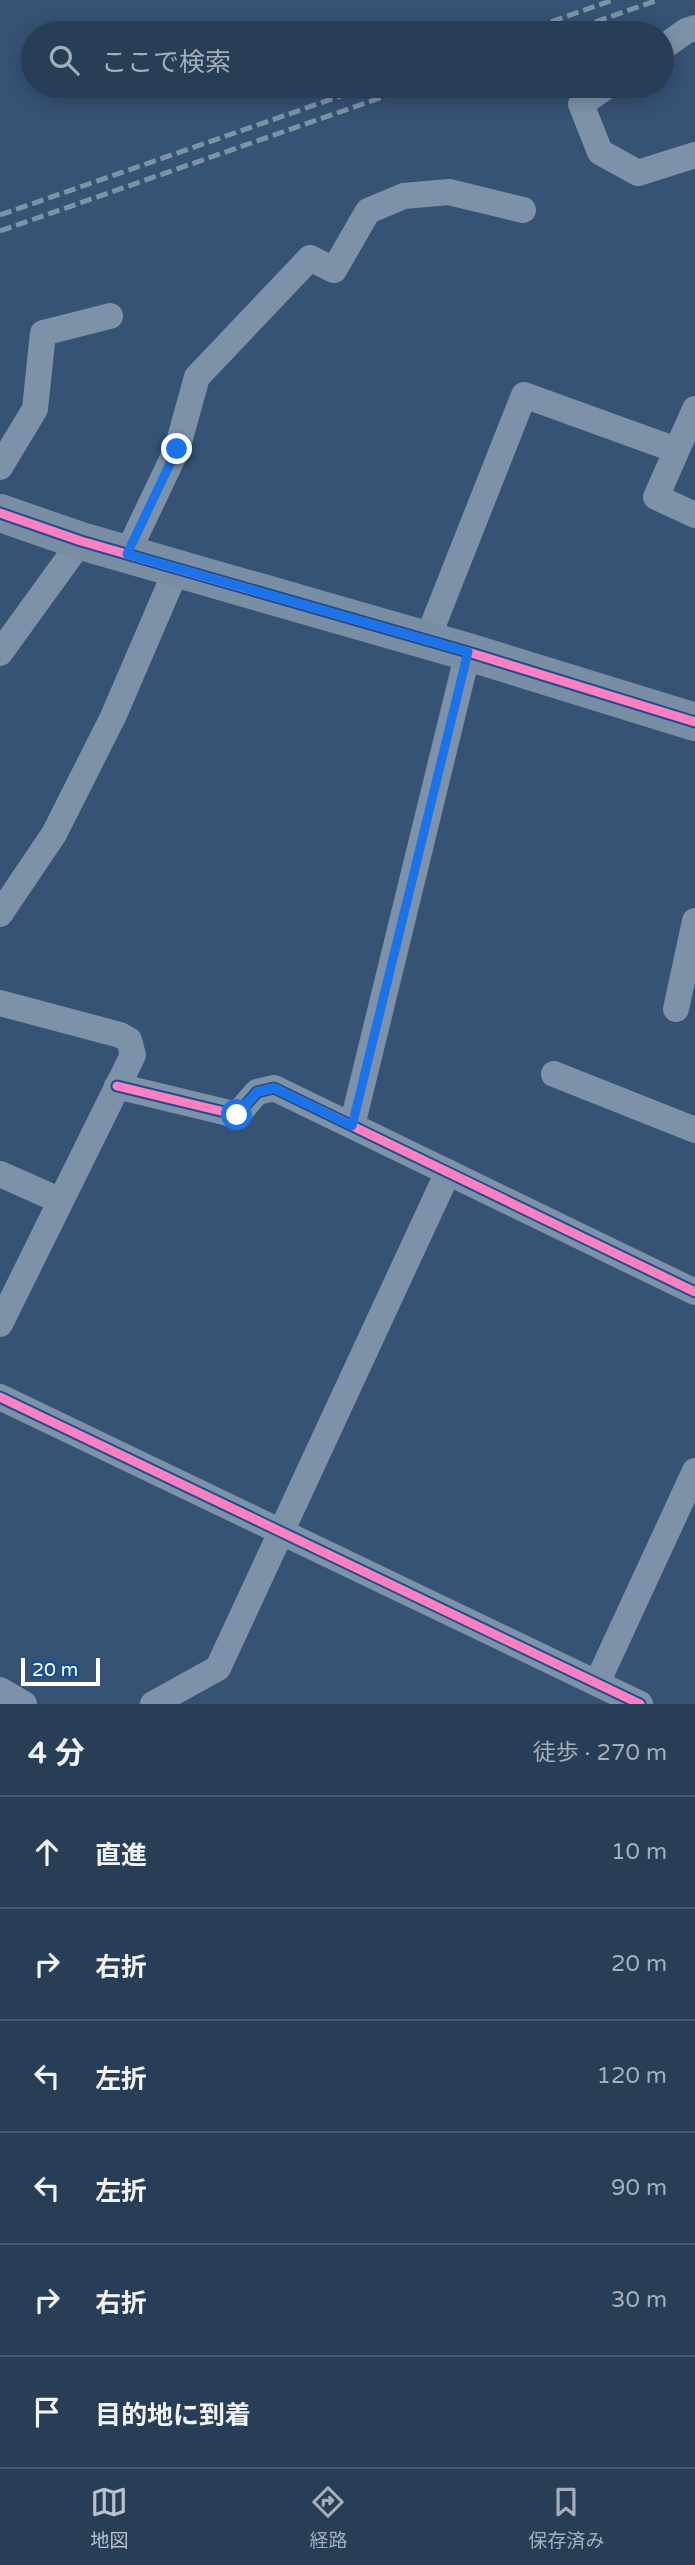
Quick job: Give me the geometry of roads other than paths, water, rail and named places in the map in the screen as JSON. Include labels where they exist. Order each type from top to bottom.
[{"type":"street","points":[[674,40],[695,27]]},
{"type":"street","points":[[590,98],[581,104],[600,152],[638,173],[695,155]]},
{"type":"street","points":[[127,554],[177,449],[197,377],[310,257],[334,270],[368,211],[404,196],[449,192],[523,210]]},
{"type":"street","points":[[0,467],[35,409],[43,333],[110,316]]},
{"type":"street","points":[[427,640],[524,395],[676,450]]},
{"type":"street","points":[[695,409],[656,497],[695,515]]},
{"type":"street","points":[[0,513],[81,541],[468,652],[695,722]]},
{"type":"street","points":[[0,653],[81,541]]},
{"type":"street","points":[[0,914],[54,834],[113,717],[177,568]]},
{"type":"street","points":[[352,1126],[468,652]]},
{"type":"street","points":[[676,1009],[695,921]]},
{"type":"street","points":[[0,1003],[120,1034],[129,1040],[133,1055],[0,1324]]},
{"type":"street","points":[[554,1074],[695,1130]]},
{"type":"street","points":[[117,1086],[237,1115],[257,1092],[274,1088],[695,1292]]},
{"type":"street","points":[[153,1704],[218,1668],[448,1172]]},
{"type":"street","points":[[0,1174],[61,1201]]},
{"type":"street","points":[[0,1397],[640,1704]]},
{"type":"street","points":[[597,1683],[695,1471]]},
{"type":"street","points":[[0,1690],[24,1704]]},
{"type":"railway","points":[[553,21],[613,0]]},
{"type":"railway","points":[[598,21],[658,0]]},
{"type":"railway","points":[[0,215],[335,98]]},
{"type":"railway","points":[[0,231],[380,98]]}]
